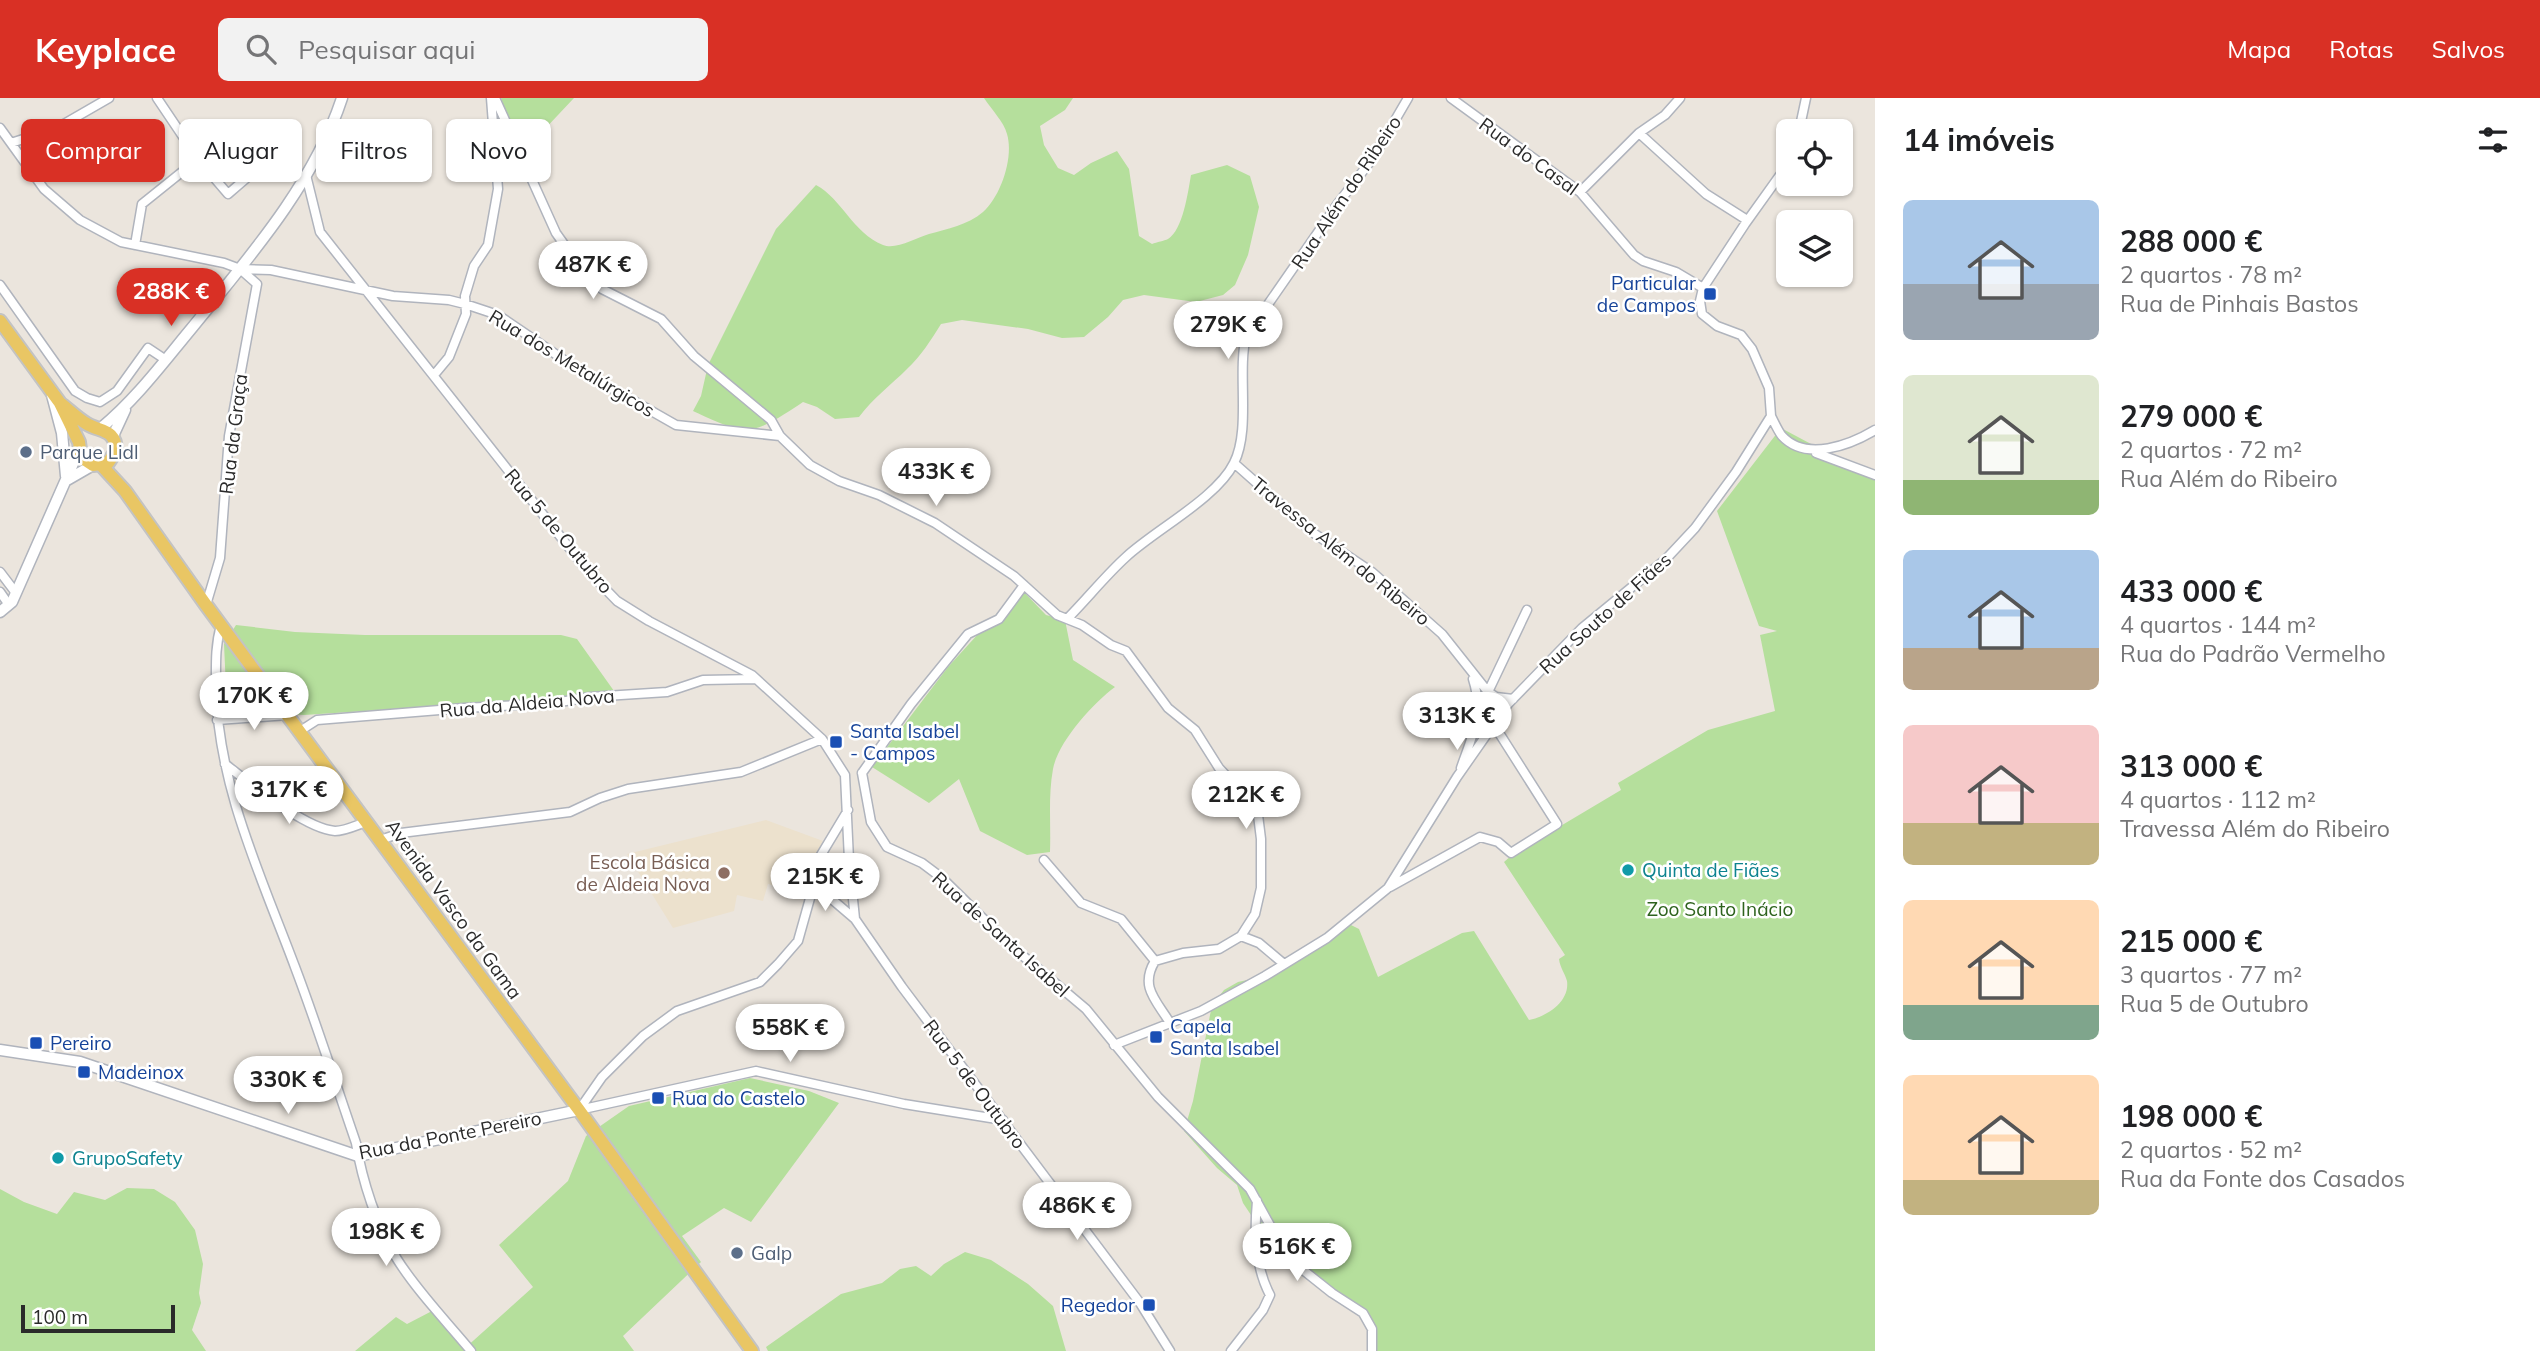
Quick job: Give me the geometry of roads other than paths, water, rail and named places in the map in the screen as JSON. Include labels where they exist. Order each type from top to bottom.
[{"type":"main road","name":"Avenida Vasco da Gama","points":[[0,321],[60,403],[79,446],[81,457],[97,465],[125,491],[206,605],[579,1110],[752,1351]]},
{"type":"main road","name":"Avenida Vasco da Gama","points":[[60,403],[113,436],[116,443],[113,457],[125,491]]},
{"type":"main road","points":[[79,446],[82,436],[98,428]]},
{"type":"main road","points":[[97,465],[113,457]]},
{"type":"street","points":[[11,142],[57,128],[109,98]]},
{"type":"street","points":[[158,98],[179,130]]},
{"type":"street","points":[[113,436],[127,407],[240,269],[306,175],[334,123],[342,98]]},
{"type":"street","points":[[493,98],[503,119]]},
{"type":"street","points":[[493,98],[494,119]]},
{"type":"street","name":"Rua Além do Ribeiro","points":[[1067,619],[1127,555],[1220,482],[1234,463],[1240,442],[1243,351],[1246,336],[1339,202],[1373,158],[1408,98]]},
{"type":"street","name":"Rua do Casal","points":[[1451,98],[1580,192],[1634,255],[1675,272],[1703,288]]},
{"type":"street","points":[[1580,192],[1639,132],[1665,115],[1680,98]]},
{"type":"street","points":[[1801,119],[1806,98]]},
{"type":"street","name":"Rua dos Metalúrgicos","points":[[0,128],[44,189],[80,220],[121,242],[224,263],[240,269],[271,270],[393,296],[449,300],[465,304],[498,315],[576,368],[676,425],[780,436]]},
{"type":"street","points":[[1639,132],[1706,194],[1747,220]]},
{"type":"street","points":[[135,245],[142,204],[179,174]]},
{"type":"street","name":"Rua 5 de Outubro","points":[[306,175],[320,232],[586,569],[617,601],[756,679],[822,739],[845,775],[855,919]]},
{"type":"street","points":[[1776,180],[1703,288],[1700,300],[1702,314],[1717,326],[1741,335],[1752,349],[1769,388],[1771,416],[1783,437],[1800,447],[1875,475]]},
{"type":"street","points":[[218,182],[228,194],[242,182]]},
{"type":"street","points":[[434,375],[450,357],[466,314],[465,296],[474,265],[488,245],[497,182]]},
{"type":"street","points":[[533,182],[556,233],[578,264],[602,289],[661,319],[694,356],[771,420],[780,436],[810,465],[839,481],[879,495],[935,523],[1014,576],[1057,615],[1082,625],[1126,651],[1168,708],[1195,730],[1219,768],[1252,803],[1258,815],[1261,839],[1261,888],[1255,915],[1241,936],[1219,949],[1183,953],[1155,961],[1149,972],[1148,987],[1170,1023]]},
{"type":"street","name":"Rua da Graça","points":[[206,605],[220,558],[229,436],[257,284],[240,269]]},
{"type":"street","points":[[0,285],[75,391],[87,398],[100,402],[117,391],[148,348],[166,360]]},
{"type":"street","points":[[51,391],[62,433],[66,480]]},
{"type":"street","points":[[98,428],[127,407]]},
{"type":"street","name":"Rua Souto de Fiães","points":[[1114,1045],[1201,1011],[1284,964],[1327,938],[1388,888],[1457,777],[1513,699],[1582,628],[1667,559],[1695,528],[1736,472],[1771,416]]},
{"type":"street","points":[[1800,447],[1824,450],[1858,440],[1875,430]]},
{"type":"street","points":[[0,612],[9,605],[16,593],[79,446]]},
{"type":"street","name":"Travessa Além do Ribeiro","points":[[1234,463],[1312,532],[1372,572],[1442,634],[1488,692]]},
{"type":"street","points":[[66,480],[97,465]]},
{"type":"street","points":[[0,572],[16,593]]},
{"type":"street","points":[[845,775],[862,773],[911,704],[968,634],[999,619],[1024,585]]},
{"type":"street","points":[[0,592],[9,605]]},
{"type":"street","points":[[1513,699],[1496,697],[1488,692],[1527,610]]},
{"type":"street","points":[[221,625],[215,646],[217,720],[225,764],[247,842],[296,969],[356,1143],[360,1167],[389,1245],[398,1262],[471,1351]]},
{"type":"street","name":"Travessa Além do Ribeiro","points":[[1457,777],[1478,719],[1478,693],[1471,673]]},
{"type":"street","name":"Rua da Aldeia Nova","points":[[300,731],[317,720],[554,704],[590,697],[667,692],[703,680],[756,679]]},
{"type":"street","points":[[217,720],[288,715]]},
{"type":"street","points":[[1388,888],[1480,837],[1498,842],[1511,853],[1557,824],[1494,725]]},
{"type":"street","points":[[380,840],[401,833],[570,812],[628,789],[740,772],[822,739]]},
{"type":"street","points":[[225,764],[316,827],[337,831],[366,822]]},
{"type":"street","name":"Rua de Santa Isabel","points":[[862,773],[871,822],[887,847],[922,863],[942,878],[1010,945],[1086,1009],[1158,1097],[1250,1189],[1288,1258],[1332,1293],[1363,1313],[1373,1329],[1372,1351]]},
{"type":"street","points":[[579,1110],[610,1069],[643,1035],[677,1010],[760,982],[797,941],[814,884],[815,865],[848,810]]},
{"type":"street","points":[[1044,860],[1081,903],[1121,919],[1155,961]]},
{"type":"street","name":"Rua 5 de Outubro","points":[[814,884],[855,919],[902,987],[1140,1303],[1170,1351]]},
{"type":"street","points":[[1241,936],[1259,943],[1284,964]]},
{"type":"street","name":"Rua da Ponte Pereiro","points":[[0,1050],[80,1062],[358,1156],[579,1110]]},
{"type":"street","points":[[579,1110],[756,1071],[904,1104],[1003,1120]]},
{"type":"street","points":[[1231,1351],[1263,1310],[1270,1295],[1263,1281],[1258,1258],[1255,1223],[1257,1201]]},
{"type":"place","name":"Particular de Campos","points":[[1710,294]]},
{"type":"place","name":"Parque Lidl","points":[[26,452]]},
{"type":"place","name":"Santa Isabel - Campos","points":[[836,742]]},
{"type":"place","name":"Quinta de Fiães","points":[[1628,870]]},
{"type":"place","name":"Escola Básica de Aldeia Nova","points":[[724,873]]},
{"type":"place","name":"Capela Santa Isabel","points":[[1156,1037]]},
{"type":"place","name":"Pereiro","points":[[36,1043]]},
{"type":"place","name":"Madeinox","points":[[84,1072]]},
{"type":"place","name":"Rua do Castelo","points":[[658,1098]]},
{"type":"place","name":"GrupoSafety","points":[[58,1158]]},
{"type":"place","name":"Galp","points":[[737,1253]]},
{"type":"place","name":"Regedor","points":[[1149,1305]]},
{"type":"park label","name":"Zoo Santo Inácio","points":[[1720,909]]}]
